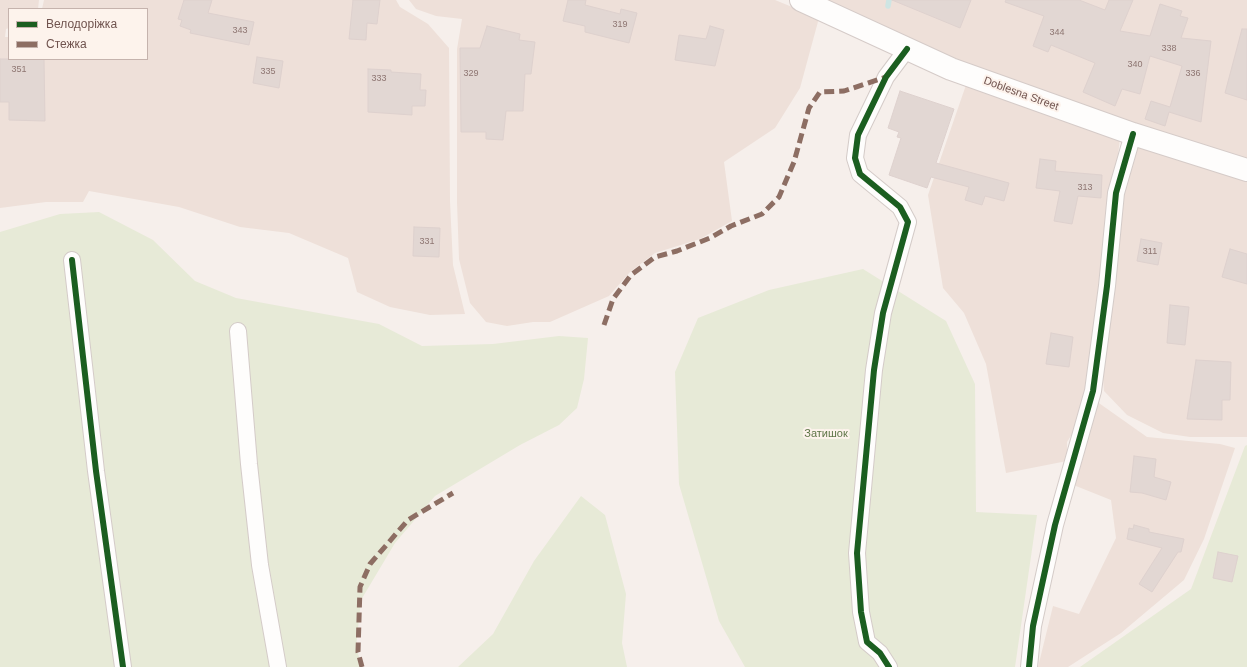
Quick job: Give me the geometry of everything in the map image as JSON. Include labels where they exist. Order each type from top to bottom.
[{"type":"street","name":"Doblesna Street","points":[[801,0],[951,69],[1133,134],[1247,170]]},
{"type":"street","points":[[889,667],[880,653],[867,642],[861,612],[857,553],[874,370],[883,313],[908,222],[900,207],[860,174],[855,158],[858,135],[886,77],[907,49]]},
{"type":"street","points":[[1029,667],[1033,626],[1056,525],[1092,391],[1106,294],[1116,193],[1133,134]]},
{"type":"street","points":[[72,260],[96,471],[123,667]]},
{"type":"street","points":[[238,331],[249,464],[260,565],[278,667]]},
{"type":"shaded area","points":[[0,0],[39,0],[38,8],[8,8],[8,28],[6,29],[5,37],[8,37],[8,60],[148,60],[148,8],[42,8],[44,0],[396,0],[400,7],[428,24],[449,48],[450,201],[453,265],[465,314],[430,315],[390,307],[357,292],[348,258],[289,233],[240,227],[179,207],[89,191],[83,202],[46,202],[0,208]]},
{"type":"shaded area","points":[[409,0],[775,0],[819,18],[800,88],[775,128],[724,162],[732,221],[700,239],[655,253],[630,272],[609,296],[550,322],[533,322],[507,326],[486,322],[470,303],[459,259],[457,202],[457,49],[462,19],[436,16],[416,9]]},
{"type":"shaded area","points":[[815,0],[1247,0],[1247,164],[1002,80]]},
{"type":"shaded area","points":[[966,85],[1120,138],[1097,338],[1077,426],[1067,442],[1067,461],[1006,473],[986,364],[964,313],[943,288],[928,195]]},
{"type":"shaded area","points":[[1138,144],[1247,179],[1247,437],[1190,437],[1163,433],[1127,415],[1104,391],[1101,355],[1120,194]]},
{"type":"shaded area","points":[[1096,401],[1147,437],[1220,444],[1235,448],[1204,539],[1184,580],[1121,633],[1068,667],[1038,667],[1053,606],[1079,614],[1116,538],[1111,500],[1071,484]]},
{"type":"green space","points":[[99,212],[153,240],[195,281],[236,298],[379,324],[422,346],[493,344],[559,336],[588,338],[584,379],[577,408],[559,425],[520,445],[435,496],[395,543],[361,600],[356,647],[362,667],[0,667],[0,232],[60,214]]},
{"type":"green space","name":"Затишок","points":[[863,269],[946,321],[975,384],[976,512],[1037,515],[1015,667],[745,667],[719,621],[679,484],[675,372],[698,318],[769,290]]},
{"type":"green space","points":[[1247,445],[1247,667],[1080,667],[1191,589],[1245,446]]},
{"type":"green space","points":[[581,496],[605,515],[626,594],[622,643],[627,667],[458,667],[493,634],[534,561]]},
{"type":"building","points":[[184,0],[212,0],[208,13],[254,22],[249,45],[190,33],[191,30],[180,26],[182,20],[178,19]]},
{"type":"building","points":[[353,0],[380,0],[377,24],[367,23],[366,40],[349,39]]},
{"type":"building","points":[[568,0],[586,0],[585,5],[620,14],[621,9],[637,13],[629,43],[585,32],[585,26],[563,21]]},
{"type":"building","points":[[892,0],[971,0],[960,28]]},
{"type":"building","points":[[1006,0],[1079,0],[1105,10],[1109,0],[1133,0],[1120,31],[1150,36],[1160,4],[1182,11],[1180,16],[1188,18],[1181,38],[1211,41],[1201,122],[1169,112],[1165,126],[1145,119],[1151,101],[1170,107],[1182,66],[1150,56],[1140,94],[1122,89],[1115,106],[1083,92],[1095,63],[1051,45],[1048,52],[1033,46],[1044,16],[1005,2]]},
{"type":"building","points":[[487,26],[520,34],[519,40],[535,42],[531,74],[525,74],[523,111],[506,111],[503,140],[486,139],[486,132],[461,132],[460,48],[480,48]]},
{"type":"building","points":[[710,26],[724,30],[715,66],[675,60],[679,35],[706,39]]},
{"type":"building","points":[[1242,29],[1247,29],[1247,100],[1225,93]]},
{"type":"building","points":[[257,57],[283,61],[279,88],[253,83]]},
{"type":"building","points":[[0,59],[44,60],[45,121],[9,120],[9,102],[0,102]]},
{"type":"building","points":[[368,69],[421,74],[420,90],[426,90],[425,106],[412,106],[412,115],[368,112]]},
{"type":"building","points":[[900,91],[954,109],[936,163],[1009,183],[1004,201],[985,196],[982,205],[965,200],[969,187],[931,177],[927,188],[889,175],[901,138],[897,137],[899,132],[888,128]]},
{"type":"building","points":[[1040,159],[1056,161],[1055,171],[1102,175],[1101,198],[1078,196],[1072,224],[1054,221],[1060,191],[1036,188]]},
{"type":"building","points":[[414,227],[440,228],[439,257],[413,256]]},
{"type":"building","points":[[1141,239],[1162,243],[1158,265],[1137,261]]},
{"type":"building","points":[[1230,249],[1247,254],[1247,284],[1222,277]]},
{"type":"building","points":[[1170,305],[1189,307],[1185,345],[1167,343]]},
{"type":"building","points":[[1051,333],[1073,337],[1069,367],[1046,364]]},
{"type":"building","points":[[1196,360],[1231,362],[1230,400],[1222,400],[1222,420],[1187,419]]},
{"type":"building","points":[[1134,456],[1156,459],[1154,477],[1171,482],[1166,500],[1142,493],[1130,492]]},
{"type":"building","points":[[1134,525],[1149,529],[1149,532],[1184,539],[1181,552],[1178,552],[1152,592],[1139,584],[1162,548],[1127,539],[1129,528],[1133,529]]},
{"type":"building","points":[[1218,552],[1238,556],[1232,582],[1213,578]]},
{"type":"waterway","points":[[888,6],[889,0]]},
{"type":"marked path","points":[[604,325],[613,299],[631,275],[655,257],[677,251],[710,238],[731,226],[762,214],[779,197],[794,162],[809,108],[820,92],[844,91],[886,77]]},
{"type":"marked path","points":[[362,667],[358,652],[360,587],[370,564],[408,520],[453,493]]},
{"type":"cycle path","points":[[889,667],[880,653],[867,642],[861,612],[857,553],[874,370],[883,313],[908,222],[900,207],[860,174],[855,158],[858,135],[886,77],[907,49]]},
{"type":"cycle path","points":[[1029,667],[1033,626],[1055,525],[1093,391],[1107,286],[1116,193],[1133,134]]},
{"type":"cycle path","points":[[72,260],[96,471],[123,667]]}]
